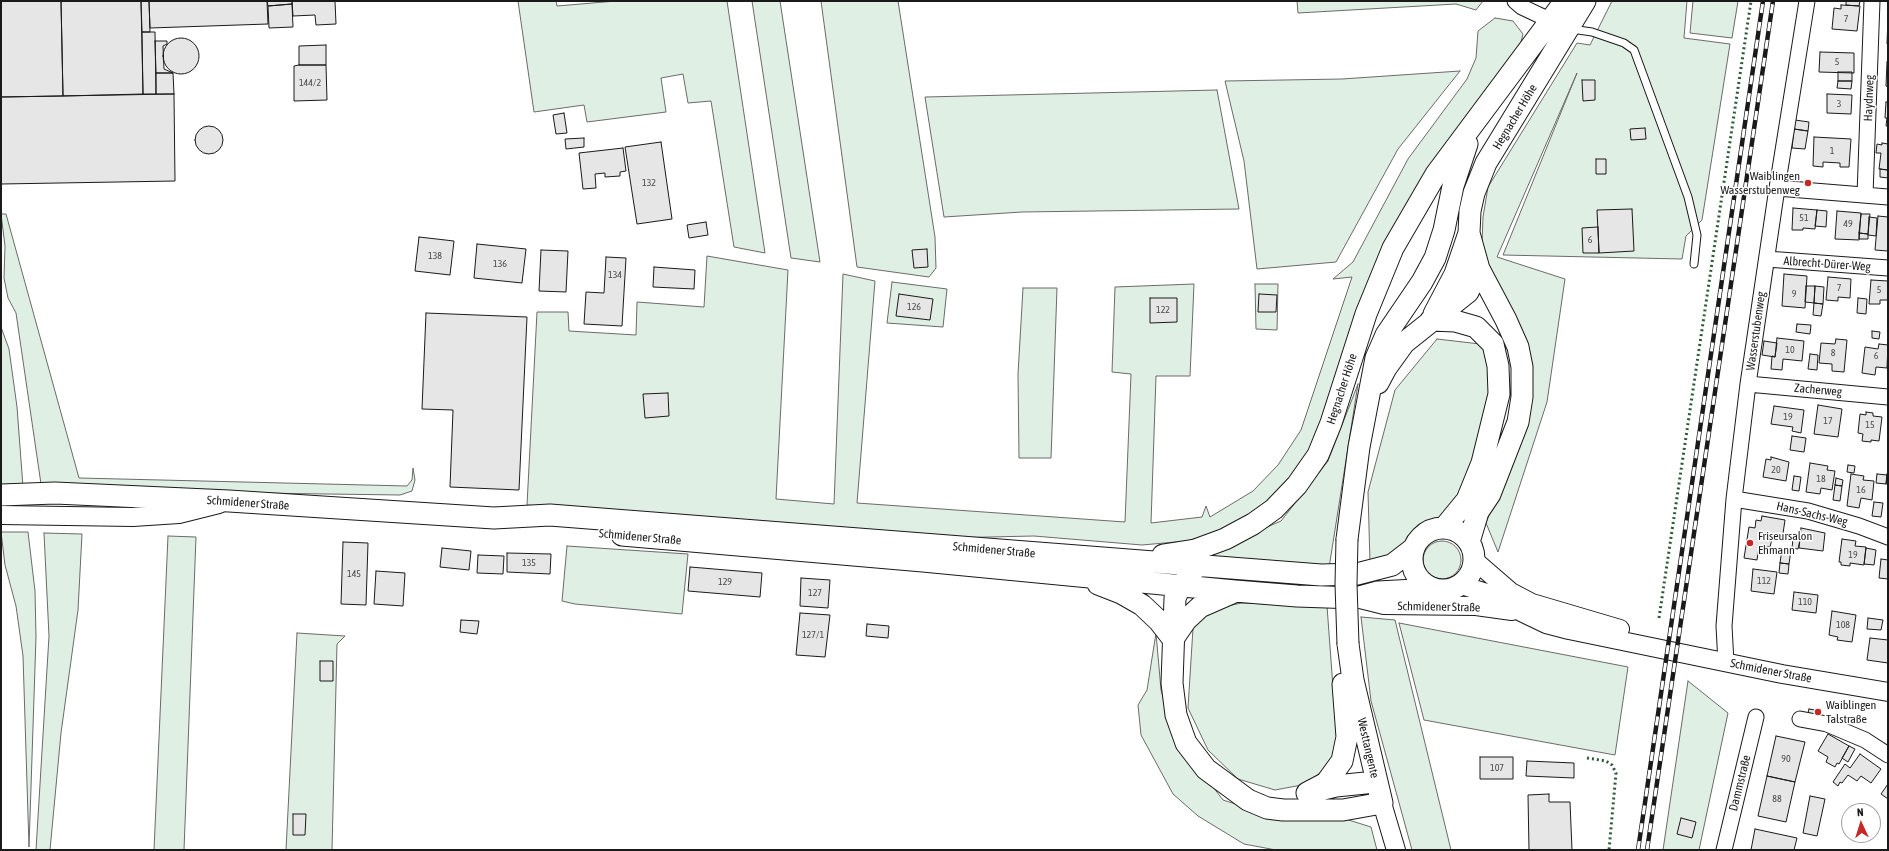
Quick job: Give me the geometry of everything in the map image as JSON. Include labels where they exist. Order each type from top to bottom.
[{"type":"main road","name":"Hegnacher Höhe","points":[[1472,551],[1478,512],[1490,494],[1518,422],[1522,397],[1522,367],[1518,347],[1506,320],[1479,269],[1470,233],[1470,211],[1474,193],[1486,163],[1560,25],[1565,1]]},
{"type":"main road","name":"Hegnacher Höhe","points":[[1131,561],[1195,550],[1225,538],[1253,524],[1274,508],[1297,485],[1318,454],[1332,423],[1366,314],[1393,248],[1436,174],[1472,128],[1560,25],[1585,1]]},
{"type":"main road","name":"Hegnacher Höhe","points":[[1349,648],[1346,584],[1346,539],[1359,447],[1376,358],[1386,335],[1422,282],[1435,258],[1444,230],[1453,186],[1472,128]]},
{"type":"main road","name":"Hegnacher Höhe","points":[[1431,320],[1455,274],[1470,233]]},
{"type":"main road","name":"Hegnacher Höhe","points":[[1368,402],[1386,368],[1404,342],[1468,292],[1479,269]]},
{"type":"main road","points":[[1431,320],[1455,321],[1476,327],[1493,344],[1498,366],[1499,394],[1482,462],[1467,500],[1444,528]]},
{"type":"main road","name":"Schmidener Straße","points":[[1,495],[55,493],[229,501],[494,518],[550,515],[787,541],[1080,576],[1235,592],[1356,598],[1378,592],[1434,589]]},
{"type":"main road","points":[[1444,528],[1454,530],[1462,535],[1472,551],[1473,569],[1468,578],[1461,585],[1452,589],[1434,589],[1425,584],[1418,577],[1414,568],[1412,558],[1414,548],[1426,533],[1435,530],[1444,528]]},
{"type":"main road","name":"Schmidener Straße","points":[[787,541],[1131,561],[1296,574],[1357,574],[1392,565],[1414,548]]},
{"type":"main road","points":[[1201,566],[1181,586],[1175,598],[1172,683],[1176,714],[1186,743],[1206,769],[1228,787],[1248,800],[1267,808],[1283,810],[1343,810],[1373,806],[1382,803]]},
{"type":"main road","name":"Schmidener Straße","points":[[1080,576],[1121,593],[1142,605],[1159,621],[1173,639]]},
{"type":"main road","points":[[1173,639],[1186,620],[1200,607],[1235,592]]},
{"type":"main road","points":[[1307,793],[1326,783],[1342,761],[1347,737],[1343,685],[1349,648]]},
{"type":"main road","name":"Westtangente","points":[[1349,648],[1353,680],[1382,803]]},
{"type":"main road","points":[[1228,787],[1255,795],[1293,797],[1336,786],[1376,782]]},
{"type":"street","points":[[1515,1],[1522,7],[1560,25]]},
{"type":"street","name":"Wasserstubenweg","points":[[1726,663],[1724,626],[1734,499],[1748,384],[1807,1]]},
{"type":"street","name":"Haydnweg","points":[[1865,195],[1872,1]]},
{"type":"street","points":[[1777,188],[1888,197]]},
{"type":"street","name":"Albrecht-Dürer-Weg","points":[[1767,260],[1888,268]]},
{"type":"street","name":"Zacherweg","points":[[1748,384],[1888,397]]},
{"type":"street","name":"Hans-Sachs-Weg","points":[[1734,499],[1808,511],[1859,526],[1888,538]]},
{"type":"street","points":[[1,515],[133,517],[179,514],[229,501]]},
{"type":"street","name":"Schmidener Straße","points":[[1472,551],[1511,592],[1532,603],[1621,630],[1654,646]]},
{"type":"street","name":"Schmidener Straße","points":[[1461,585],[1487,592],[1523,613],[1546,624],[1569,630],[1654,646],[1726,663],[1888,692]]},
{"type":"street","name":"Schmidener Straße","points":[[1356,598],[1384,605],[1476,606],[1523,613]]},
{"type":"street","name":"Dammstraße","points":[[1724,850],[1756,716]]},
{"type":"street","points":[[1800,719],[1827,724],[1865,740],[1888,755]]},
{"type":"street","name":"Westtangente","points":[[1382,803],[1396,850]]},
{"type":"lane","points":[[1560,25],[1592,32],[1624,44],[1634,50],[1688,197],[1697,235],[1694,264]]},
{"type":"green space","points":[[518,1],[556,1],[557,6],[616,1],[727,1],[765,253],[734,247],[711,101],[688,103],[683,74],[661,78],[666,112],[587,122],[584,105],[534,112]]},
{"type":"green space","points":[[752,1],[780,1],[820,262],[791,258]]},
{"type":"green space","points":[[821,1],[898,1],[935,237],[936,268],[929,277],[857,267]]},
{"type":"green space","points":[[1297,1],[1483,1],[1476,10],[1456,4],[1298,13]]},
{"type":"green space","points":[[1612,1],[1687,1],[1684,38],[1730,44],[1702,220],[1686,236],[1682,259],[1503,255],[1577,73],[1497,257],[1565,279],[1547,402],[1498,552],[1486,523],[1528,414],[1482,244],[1483,217],[1488,187],[1577,43],[1590,45]]},
{"type":"green space","points":[[1693,1],[1738,1],[1732,38],[1690,33]]},
{"type":"green space","points":[[1495,18],[1513,21],[1523,34],[1519,50],[1433,164],[1306,459],[1281,489],[1259,509],[1221,531],[1187,541],[1142,545],[1034,536],[944,538],[527,505],[537,312],[568,312],[569,331],[636,335],[637,302],[704,307],[707,256],[788,270],[776,499],[834,504],[843,274],[875,281],[857,503],[1125,522],[1131,374],[1112,372],[1115,287],[1194,284],[1190,376],[1156,376],[1151,523],[1202,517],[1206,506],[1210,517],[1253,491],[1278,465],[1301,430],[1352,277],[1333,279],[1353,262],[1408,159],[1467,79],[1476,58],[1478,31]]},
{"type":"green space","points":[[1460,71],[1398,149],[1336,262],[1257,269],[1244,161],[1225,81],[1342,79]]},
{"type":"green space","points":[[1217,90],[1239,209],[1022,212],[944,217],[925,97]]},
{"type":"green space","points":[[1,214],[6,214],[79,478],[407,486],[412,480],[413,468],[415,480],[412,491],[400,495],[256,493],[41,484],[16,313],[8,298],[4,278],[5,246]]},
{"type":"green space","points":[[892,282],[947,289],[943,327],[887,323]]},
{"type":"green space","points":[[1255,284],[1278,284],[1277,330],[1256,329]]},
{"type":"green space","points":[[1023,288],[1057,288],[1051,458],[1019,458],[1018,374]]},
{"type":"green space","points":[[1,327],[9,349],[17,407],[23,487],[1,488]]},
{"type":"green space","points":[[1437,339],[1480,344],[1487,354],[1490,407],[1459,499],[1443,518],[1421,525],[1400,550],[1370,563],[1368,492],[1395,390]]},
{"type":"green space","points":[[1358,384],[1329,568],[1196,558],[1281,521],[1328,461]]},
{"type":"green space","points":[[1,532],[28,532],[35,591],[36,637],[29,847],[23,656],[16,606],[5,565]]},
{"type":"green space","points":[[44,533],[82,534],[78,610],[61,733],[50,850],[36,850],[49,636]]},
{"type":"green space","points":[[168,536],[196,537],[184,850],[154,850]]},
{"type":"green space","points":[[1438,541],[1446,541],[1456,546],[1460,553],[1460,567],[1456,574],[1446,579],[1438,579],[1428,574],[1426,571],[1423,564],[1423,556],[1428,546],[1431,544]]},
{"type":"green space","points":[[567,546],[688,554],[682,614],[575,604],[562,601]]},
{"type":"green space","points":[[1242,603],[1327,606],[1337,742],[1330,764],[1307,784],[1275,790],[1238,779],[1208,750],[1188,708],[1193,628],[1211,609]]},
{"type":"green space","points":[[1361,617],[1395,620],[1451,850],[1412,850],[1371,701]]},
{"type":"green space","points":[[1399,623],[1628,667],[1615,755],[1424,720]]},
{"type":"green space","points":[[297,633],[345,636],[337,644],[332,850],[286,850]]},
{"type":"green space","points":[[1156,633],[1161,690],[1174,736],[1223,800],[1285,820],[1339,817],[1371,827],[1377,850],[1276,850],[1244,844],[1198,816],[1173,794],[1141,735],[1138,705],[1147,690]]},
{"type":"green space","points":[[1688,681],[1728,713],[1699,850],[1663,850]]},
{"type":"building","points":[[1,1],[61,1],[63,96],[1,97]]},
{"type":"building","points":[[61,1],[141,1],[143,94],[63,96]]},
{"type":"building","points":[[141,1],[149,1],[150,32],[142,32]]},
{"type":"building","points":[[149,1],[267,1],[268,24],[150,28]]},
{"type":"building","points":[[267,1],[292,1],[292,4],[268,6]]},
{"type":"building","points":[[292,1],[335,1],[336,24],[316,25],[315,15],[293,16]]},
{"type":"building","points":[[1846,1],[1860,1],[1859,6],[1846,5]]},
{"type":"building","points":[[292,4],[293,27],[269,28],[268,6]]},
{"type":"building","points":[[1841,5],[1860,6],[1857,31],[1832,29],[1834,8],[1841,9]]},
{"type":"building","points":[[1888,18],[1888,44],[1887,44]]},
{"type":"building","points":[[142,32],[155,32],[156,94],[143,94]]},
{"type":"building","points":[[185,38],[194,43],[198,49],[198,63],[194,69],[185,74],[177,74],[168,69],[164,63],[163,52],[168,43],[174,39]]},
{"type":"building","points":[[155,41],[167,41],[167,44],[163,46],[164,69],[173,73],[156,73]]},
{"type":"building","points":[[326,45],[326,65],[299,65],[299,46]]},
{"type":"building","points":[[1820,52],[1854,53],[1854,73],[1819,72]]},
{"type":"building","points":[[1887,62],[1888,63],[1888,87],[1886,86]]},
{"type":"building","points":[[326,65],[327,100],[294,101],[294,66]]},
{"type":"building","points":[[1838,72],[1852,72],[1852,81],[1838,81]]},
{"type":"building","points":[[156,73],[173,73],[174,94],[156,94]]},
{"type":"building","points":[[1582,80],[1595,80],[1595,100],[1583,101]]},
{"type":"building","points":[[1838,81],[1852,81],[1851,89],[1837,88]]},
{"type":"building","points":[[174,94],[175,181],[1,184],[1,97]]},
{"type":"building","points":[[1827,94],[1852,95],[1851,114],[1827,113]]},
{"type":"building","points":[[1886,102],[1888,102],[1888,126],[1886,126],[1887,118],[1885,118]]},
{"type":"building","points":[[564,113],[567,133],[556,134],[553,115]]},
{"type":"building","points":[[1795,120],[1809,122],[1808,131],[1794,129]]},
{"type":"building","points":[[209,126],[215,127],[219,130],[222,134],[222,146],[219,150],[215,153],[209,154],[203,153],[199,150],[196,146],[195,140],[196,134],[199,130],[203,127]]},
{"type":"building","points":[[1645,128],[1646,139],[1631,140],[1630,129]]},
{"type":"building","points":[[1794,129],[1808,131],[1805,149],[1792,148]]},
{"type":"building","points":[[1814,137],[1851,139],[1849,167],[1840,167],[1840,163],[1823,162],[1823,167],[1813,166]]},
{"type":"building","points":[[584,138],[584,147],[566,149],[565,139]]},
{"type":"building","points":[[661,142],[672,219],[637,224],[625,147]]},
{"type":"building","points":[[1882,143],[1888,144],[1888,170],[1879,169],[1881,153],[1876,153],[1877,144],[1882,145]]},
{"type":"building","points":[[623,148],[626,171],[620,172],[620,176],[605,177],[605,173],[595,174],[596,188],[583,189],[579,153]]},
{"type":"building","points":[[1596,159],[1606,159],[1606,174],[1596,174]]},
{"type":"building","points":[[1880,169],[1888,170],[1888,178],[1880,177]]},
{"type":"building","points":[[1793,208],[1817,210],[1815,229],[1803,228],[1803,230],[1792,230]]},
{"type":"building","points":[[1632,209],[1634,251],[1599,253],[1597,210]]},
{"type":"building","points":[[1817,210],[1827,211],[1826,227],[1815,226]]},
{"type":"building","points":[[1837,211],[1861,213],[1859,240],[1835,239]]},
{"type":"building","points":[[1861,214],[1870,214],[1868,234],[1859,233]]},
{"type":"building","points":[[1878,216],[1888,217],[1888,251],[1875,250]]},
{"type":"building","points":[[1869,217],[1877,218],[1876,236],[1868,235]]},
{"type":"building","points":[[706,222],[708,235],[689,238],[687,225]]},
{"type":"building","points":[[1598,227],[1599,253],[1583,253],[1582,228]]},
{"type":"building","points":[[1859,233],[1868,234],[1868,239],[1859,239]]},
{"type":"building","points":[[419,237],[454,241],[450,275],[415,271]]},
{"type":"building","points":[[477,244],[526,249],[522,283],[474,278]]},
{"type":"building","points":[[927,249],[928,267],[914,268],[912,250]]},
{"type":"building","points":[[541,250],[568,251],[566,292],[539,291]]},
{"type":"building","points":[[606,257],[626,258],[622,326],[584,324],[586,292],[604,293]]},
{"type":"building","points":[[654,267],[695,270],[694,289],[653,287]]},
{"type":"building","points":[[1784,274],[1807,276],[1805,308],[1782,306]]},
{"type":"building","points":[[1828,277],[1851,279],[1850,298],[1838,297],[1838,301],[1826,300]]},
{"type":"building","points":[[1871,280],[1888,281],[1888,300],[1880,300],[1880,304],[1869,304]]},
{"type":"building","points":[[1806,286],[1815,286],[1814,303],[1805,302]]},
{"type":"building","points":[[1815,286],[1824,287],[1823,304],[1814,303]]},
{"type":"building","points":[[899,294],[933,299],[930,320],[896,316]]},
{"type":"building","points":[[1259,294],[1277,295],[1276,312],[1258,312]]},
{"type":"building","points":[[1150,298],[1177,298],[1177,322],[1150,323]]},
{"type":"building","points":[[1858,298],[1867,299],[1866,314],[1857,313]]},
{"type":"building","points":[[1814,303],[1823,304],[1821,316],[1813,315]]},
{"type":"building","points":[[426,313],[527,317],[519,490],[450,487],[453,410],[422,409]]},
{"type":"building","points":[[1797,324],[1811,325],[1810,334],[1796,332]]},
{"type":"building","points":[[1872,331],[1880,332],[1879,339],[1872,338]]},
{"type":"building","points":[[1777,338],[1804,341],[1802,361],[1783,359],[1782,370],[1771,369],[1772,356],[1775,357]]},
{"type":"building","points":[[1836,339],[1847,340],[1844,372],[1832,371],[1832,364],[1819,363],[1821,343],[1835,344]]},
{"type":"building","points":[[1764,341],[1777,343],[1775,357],[1762,355]]},
{"type":"building","points":[[1879,344],[1888,345],[1887,368],[1876,367],[1875,375],[1862,373],[1865,347],[1878,349]]},
{"type":"building","points":[[1810,354],[1818,355],[1817,370],[1808,369]]},
{"type":"building","points":[[668,393],[669,416],[645,418],[643,394]]},
{"type":"building","points":[[1818,405],[1842,409],[1838,437],[1814,434]]},
{"type":"building","points":[[1774,406],[1804,410],[1801,433],[1792,431],[1793,427],[1771,424]]},
{"type":"building","points":[[1866,412],[1873,413],[1873,416],[1882,417],[1879,441],[1862,441],[1863,434],[1858,433],[1860,414],[1866,415]]},
{"type":"building","points":[[1792,436],[1806,438],[1804,452],[1790,450]]},
{"type":"building","points":[[1771,457],[1789,462],[1786,481],[1763,477],[1766,459],[1771,460]]},
{"type":"building","points":[[1810,463],[1828,466],[1827,470],[1835,471],[1832,490],[1821,488],[1820,494],[1806,492]]},
{"type":"building","points":[[1848,465],[1855,466],[1854,473],[1847,472]]},
{"type":"building","points":[[1851,474],[1864,476],[1863,480],[1874,481],[1872,500],[1861,498],[1859,508],[1847,506]]},
{"type":"building","points":[[1877,474],[1887,475],[1886,484],[1876,483]]},
{"type":"building","points":[[1887,474],[1888,484],[1886,484]]},
{"type":"building","points":[[1794,476],[1801,477],[1799,491],[1792,490]]},
{"type":"building","points":[[1836,478],[1843,480],[1842,486],[1835,485]]},
{"type":"building","points":[[1835,485],[1842,486],[1840,501],[1833,500]]},
{"type":"building","points":[[1874,502],[1883,503],[1881,517],[1872,516]]},
{"type":"building","points":[[1762,516],[1785,520],[1782,540],[1772,539],[1770,547],[1759,546],[1757,560],[1744,558],[1749,527],[1755,528],[1756,520],[1761,521]]},
{"type":"building","points":[[1801,528],[1825,533],[1823,551],[1799,548]]},
{"type":"building","points":[[1793,539],[1800,540],[1798,549],[1792,548]]},
{"type":"building","points":[[1842,539],[1856,541],[1855,546],[1866,547],[1864,565],[1850,563],[1850,566],[1841,565],[1841,562],[1839,562]]},
{"type":"building","points":[[343,542],[368,543],[366,605],[341,604]]},
{"type":"building","points":[[442,548],[471,551],[469,570],[440,567]]},
{"type":"building","points":[[1866,548],[1876,550],[1874,565],[1864,564]]},
{"type":"building","points":[[1782,549],[1791,550],[1789,564],[1780,563]]},
{"type":"building","points":[[507,553],[551,554],[550,574],[507,572]]},
{"type":"building","points":[[478,555],[504,556],[503,574],[477,573]]},
{"type":"building","points":[[1881,559],[1888,560],[1888,579],[1879,578]]},
{"type":"building","points":[[1780,563],[1789,564],[1788,574],[1779,573]]},
{"type":"building","points":[[690,567],[762,573],[760,597],[688,591]]},
{"type":"building","points":[[1753,569],[1777,572],[1774,594],[1751,591]]},
{"type":"building","points":[[376,571],[405,573],[403,606],[374,604]]},
{"type":"building","points":[[801,578],[830,580],[828,608],[800,606]]},
{"type":"building","points":[[1794,592],[1818,595],[1816,613],[1792,610]]},
{"type":"building","points":[[1832,611],[1856,615],[1852,642],[1837,640],[1838,637],[1829,635]]},
{"type":"building","points":[[800,613],[830,615],[825,657],[796,655]]},
{"type":"building","points":[[1868,618],[1883,620],[1881,630],[1867,629]]},
{"type":"building","points":[[461,620],[479,621],[477,634],[460,632]]},
{"type":"building","points":[[867,624],[889,626],[888,638],[866,636]]},
{"type":"building","points":[[1870,638],[1888,640],[1888,663],[1867,660]]},
{"type":"building","points":[[320,661],[333,661],[333,681],[320,681]]},
{"type":"building","points":[[1809,709],[1821,711],[1820,715],[1808,713]]},
{"type":"building","points":[[1828,734],[1849,746],[1839,764],[1837,763],[1835,767],[1826,762],[1828,757],[1818,751]]},
{"type":"building","points":[[1776,736],[1805,742],[1795,782],[1767,776]]},
{"type":"building","points":[[1849,746],[1855,749],[1848,762],[1842,758]]},
{"type":"building","points":[[1860,754],[1881,769],[1871,783],[1861,776],[1857,781],[1848,775],[1842,783],[1840,782],[1838,786],[1833,782],[1845,764],[1850,768]]},
{"type":"building","points":[[1480,757],[1513,757],[1513,779],[1480,779]]},
{"type":"building","points":[[1527,761],[1574,763],[1574,778],[1526,776]]},
{"type":"building","points":[[1767,776],[1795,782],[1786,822],[1758,816]]},
{"type":"building","points":[[1888,784],[1888,799],[1881,794]]},
{"type":"building","points":[[1549,794],[1549,802],[1570,802],[1572,850],[1529,850],[1528,795]]},
{"type":"building","points":[[1810,796],[1825,799],[1817,836],[1803,833]]},
{"type":"building","points":[[293,814],[306,814],[305,835],[293,835]]},
{"type":"building","points":[[1681,818],[1696,822],[1692,838],[1677,834]]},
{"type":"building","points":[[1755,829],[1797,838],[1794,850],[1751,850]]},
{"type":"railway","points":[[1638,850],[1763,1]]},
{"type":"railway","points":[[1647,850],[1773,1]]},
{"type":"hedge","points":[[1659,618],[1751,1]]},
{"type":"hedge","points":[[1587,758],[1606,761],[1612,765],[1616,773],[1609,850]]},
{"type":"place","name":"Waiblingen Wasserstubenweg","points":[[1808,183]]},
{"type":"place","name":"Friseursalon Ehmann","points":[[1750,543]]},
{"type":"place","name":"Waiblingen Talstraße","points":[[1818,712]]}]
